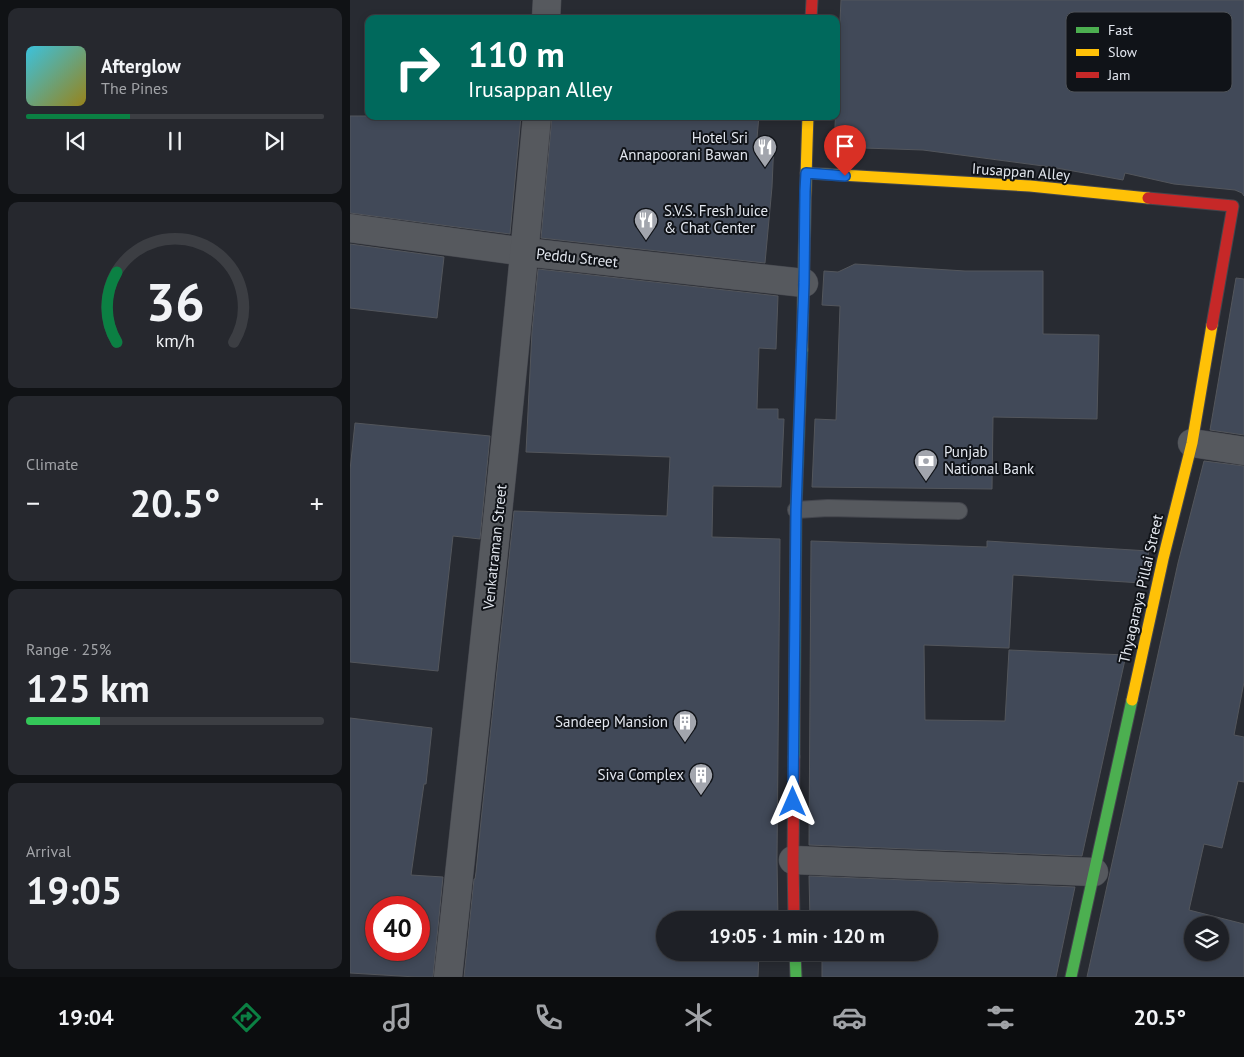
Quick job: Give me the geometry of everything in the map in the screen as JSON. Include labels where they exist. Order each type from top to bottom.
[{"type":"street","points":[[546,15],[547,0]]},
{"type":"street","points":[[811,15],[812,0]]},
{"type":"street","name":"Venkatraman Street","points":[[448,977],[502,480],[537,120]]},
{"type":"street","points":[[794,911],[796,510],[808,120]]},
{"type":"street","name":"Irusappan Alley","points":[[806,173],[1030,186],[1233,206]]},
{"type":"street","name":"Thyagaraya Pillai Street","points":[[1071,977],[1163,559],[1192,443],[1233,206]]},
{"type":"street","name":"Peddu Street","points":[[350,228],[524,252],[804,283]]},
{"type":"street","points":[[1192,443],[1244,451]]},
{"type":"street","points":[[793,860],[1094,872]]},
{"type":"street","points":[[795,961],[796,977]]},
{"type":"lane","points":[[796,510],[828,508],[959,511]]},
{"type":"building","points":[[841,0],[1244,0],[1244,196],[1235,190],[1174,184],[1125,173],[1123,180],[1051,167],[923,150],[834,147],[835,120],[840,120]]},
{"type":"building","points":[[350,116],[365,116],[365,120],[521,120],[510,234],[350,213]]},
{"type":"building","points":[[552,120],[759,120],[757,138],[774,140],[765,263],[541,238]]},
{"type":"building","points":[[350,244],[444,257],[437,318],[350,308]]},
{"type":"building","points":[[855,264],[965,271],[1043,271],[1043,334],[1099,335],[1097,419],[993,417],[992,489],[812,487],[815,419],[836,420],[840,306],[822,305],[824,271],[838,272]]},
{"type":"building","points":[[538,269],[778,296],[776,349],[759,348],[757,409],[778,409],[778,419],[784,419],[781,487],[713,486],[712,537],[780,539],[778,911],[656,911],[656,961],[759,961],[758,977],[464,977],[514,511],[667,516],[670,457],[526,452],[532,331]]},
{"type":"building","points":[[1236,278],[1244,279],[1244,435],[1210,430]]},
{"type":"building","points":[[355,423],[490,436],[480,539],[453,536],[438,671],[350,662],[350,470]]},
{"type":"building","points":[[1204,461],[1244,466],[1244,682],[1234,735],[1244,737],[1244,782],[1238,781],[1222,848],[1204,844],[1189,910],[1213,916],[1184,916],[1184,961],[1229,961],[1229,920],[1244,924],[1244,977],[1087,977],[1178,563]]},
{"type":"building","points":[[811,541],[987,547],[987,541],[1149,551],[1142,583],[1013,575],[1009,648],[924,645],[925,720],[1005,721],[1009,650],[1126,655],[1082,856],[809,845]]},
{"type":"building","points":[[350,718],[432,728],[426,784],[424,784],[411,875],[443,877],[433,977],[350,973]]},
{"type":"building","points":[[809,876],[1075,887],[1056,977],[822,977],[822,961],[938,961],[938,911],[810,911]]},
{"type":"traffic: fast","points":[[794,757],[796,510],[802,350]]},
{"type":"traffic: fast","points":[[1071,977],[1132,700]]},
{"type":"traffic: fast","points":[[795,961],[796,977]]},
{"type":"traffic: slow","points":[[802,350],[808,120]]},
{"type":"traffic: slow","points":[[806,173],[1030,186],[1148,198]]},
{"type":"traffic: slow","points":[[1132,700],[1163,559],[1192,443],[1212,325]]},
{"type":"traffic: jam","points":[[811,15],[812,0]]},
{"type":"traffic: jam","points":[[1148,198],[1233,206],[1212,325]]},
{"type":"traffic: jam","points":[[794,757],[794,911]]},
{"type":"place","name":"Hotel Sri Annapoorani Bawan","points":[[765,168]]},
{"type":"place","name":"S.V.S. Fresh Juice & Chat Center","points":[[646,241]]},
{"type":"place","name":"Punjab National Bank","points":[[926,482]]},
{"type":"place","name":"Sandeep Mansion","points":[[685,743]]},
{"type":"place","name":"Siva Complex","points":[[701,796]]},
{"type":"route","points":[[793,802],[796,510],[806,173],[845,176]]}]
